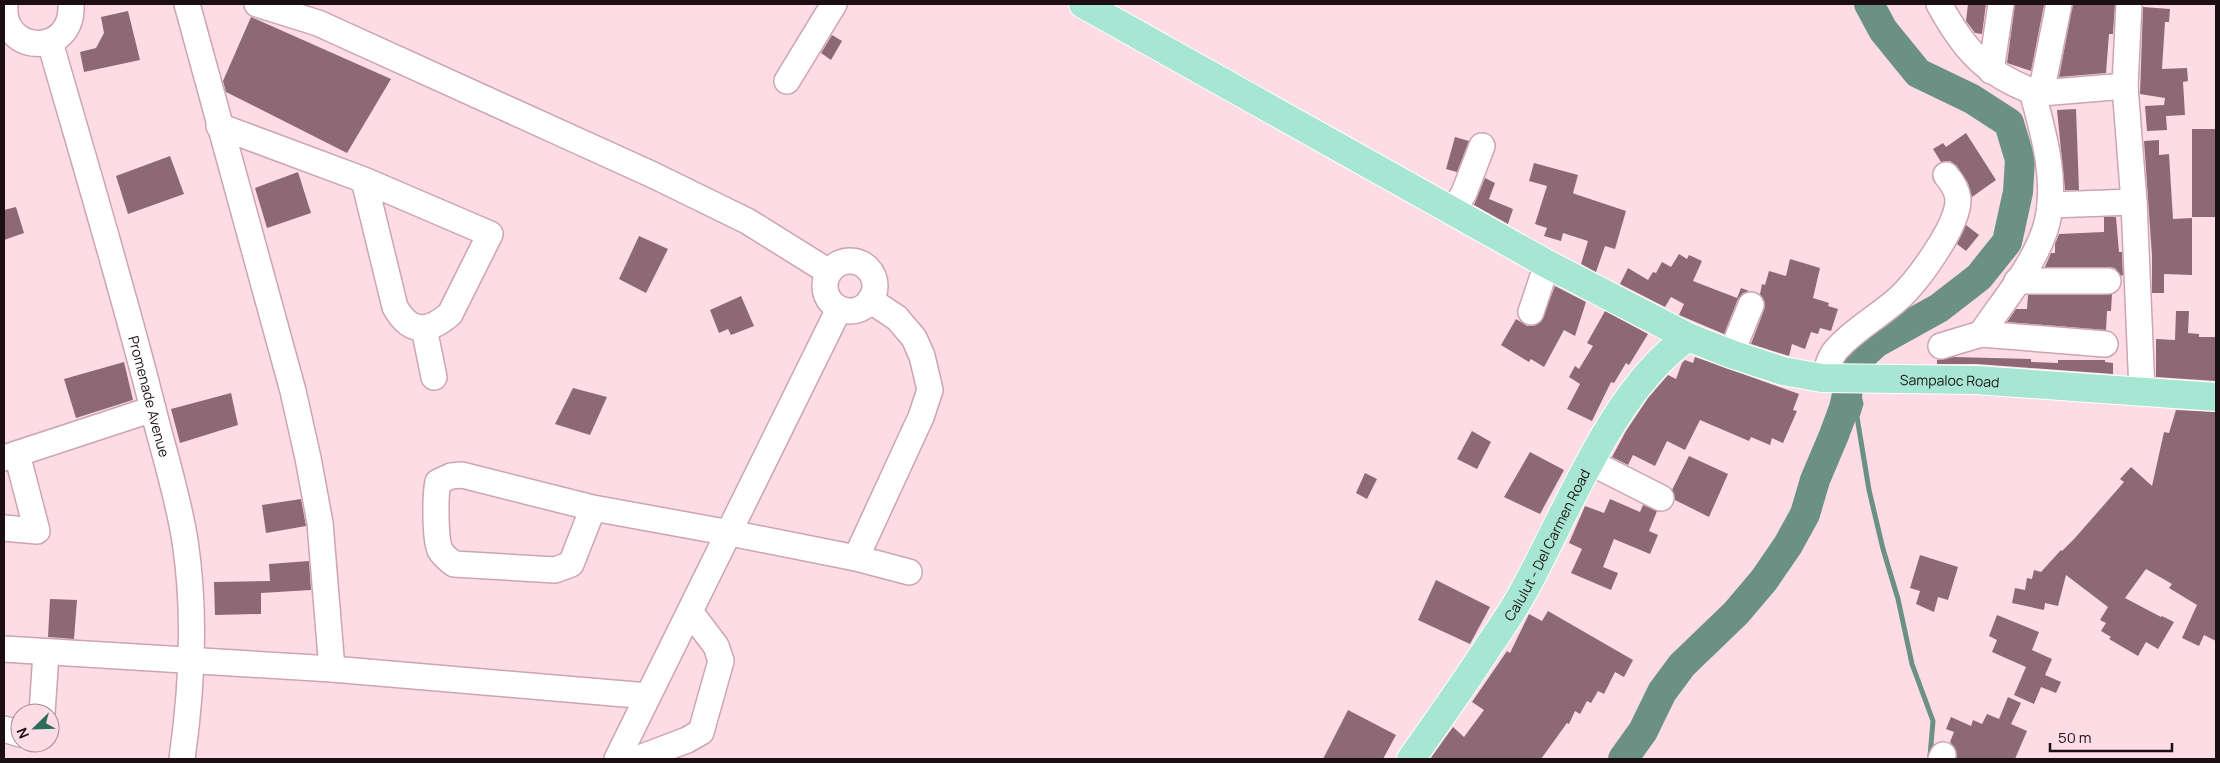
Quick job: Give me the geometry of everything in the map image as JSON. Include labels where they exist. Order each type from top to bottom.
[{"type":"main road","name":"Sampaloc Road","points":[[1083,4],[1547,264],[1688,337],[1731,354],[1782,371],[1829,379],[1976,380],[2216,397]]},
{"type":"main road","name":"Calulut - Del Carmen Road","points":[[1411,759],[1521,597],[1590,462],[1619,414],[1649,370],[1688,337]]},
{"type":"street","points":[[5,18],[21,39],[40,44],[50,42],[65,31],[72,13],[71,4]]},
{"type":"street","points":[[187,4],[293,391],[308,458],[320,523],[332,669]]},
{"type":"street","points":[[257,4],[318,23],[653,175],[747,221],[829,272]]},
{"type":"street","points":[[787,81],[834,4]]},
{"type":"street","points":[[1939,4],[1971,52],[1991,71],[2010,82],[2036,92],[2125,86]]},
{"type":"street","points":[[1991,71],[2001,4]]},
{"type":"street","points":[[1981,334],[2035,252],[2045,229],[2050,205],[2046,142],[2036,92],[2059,4]]},
{"type":"street","points":[[2129,4],[2125,86],[2134,202],[2142,391]]},
{"type":"street","name":"Promenade Avenue","points":[[50,42],[141,359],[174,483],[185,542],[190,588],[190,661],[188,720],[182,759]]},
{"type":"street","points":[[219,126],[251,140],[364,180],[490,234],[450,314],[439,323],[424,328],[412,326],[402,321],[395,307],[364,180]]},
{"type":"street","points":[[1453,211],[1464,193],[1482,146]]},
{"type":"street","points":[[1829,379],[1828,362],[1835,351],[1854,332],[1909,288],[1937,250],[1956,210],[1958,198],[1954,185],[1946,174]]},
{"type":"street","points":[[2050,205],[2134,202]]},
{"type":"street","points":[[851,261],[863,265],[872,275],[875,288],[870,300],[862,308],[856,310],[839,309],[828,300],[824,286],[829,272],[839,264],[851,261]]},
{"type":"street","points":[[1531,312],[1547,264]]},
{"type":"street","points":[[2017,281],[2108,281]]},
{"type":"street","points":[[856,558],[921,417],[930,390],[922,356],[914,338],[897,318],[870,300]]},
{"type":"street","points":[[1731,354],[1751,305]]},
{"type":"street","points":[[617,759],[691,613],[839,309]]},
{"type":"street","points":[[424,328],[434,377]]},
{"type":"street","points":[[1942,346],[1981,334],[2105,344]]},
{"type":"street","points":[[4,528],[37,531],[10,456],[153,409]]},
{"type":"street","points":[[1590,462],[1661,498]]},
{"type":"street","points":[[593,508],[571,564],[564,568],[555,570],[454,564],[440,550],[435,494],[430,478],[462,475],[593,508],[856,558],[909,572]]},
{"type":"street","points":[[637,759],[687,740],[701,732],[721,661],[716,646],[691,613]]},
{"type":"street","points":[[4,649],[332,669],[648,696]]},
{"type":"street","points":[[43,703],[46,653]]},
{"type":"building","points":[[1968,4],[1986,4],[1982,34],[1975,33],[1966,21]]},
{"type":"building","points":[[2015,4],[2044,5],[2031,71],[2007,63]]},
{"type":"building","points":[[2073,4],[2115,4],[2113,34],[2109,34],[2106,73],[2059,77]]},
{"type":"building","points":[[2143,7],[2170,9],[2169,22],[2165,22],[2162,69],[2187,68],[2188,81],[2183,82],[2185,115],[2166,116],[2167,130],[2147,131],[2145,106],[2164,105],[2165,98],[2140,94]]},
{"type":"building","points":[[128,11],[140,60],[84,72],[80,52],[96,48],[104,33],[101,17]]},
{"type":"building","points":[[251,17],[391,79],[347,153],[226,92],[223,81]]},
{"type":"building","points":[[832,35],[842,41],[831,60],[821,53]]},
{"type":"building","points":[[2076,109],[2079,190],[2065,190],[2057,110]]},
{"type":"building","points":[[2192,129],[2216,129],[2216,217],[2192,217]]},
{"type":"building","points":[[1966,133],[1996,180],[1972,197],[1968,183],[1957,166],[1950,161],[1941,162],[1933,149],[1943,143],[1946,147]]},
{"type":"building","points":[[1455,137],[1469,141],[1457,172],[1446,169]]},
{"type":"building","points":[[2159,140],[2159,155],[2169,154],[2173,219],[2192,218],[2192,275],[2164,274],[2164,293],[2152,293],[2152,256],[2144,141]]},
{"type":"building","points":[[170,156],[184,194],[128,214],[116,176]]},
{"type":"building","points":[[1534,163],[1578,175],[1573,193],[1626,211],[1615,249],[1605,246],[1596,272],[1581,264],[1588,241],[1563,233],[1561,241],[1544,236],[1547,228],[1535,224],[1547,186],[1529,181]]},
{"type":"building","points":[[298,172],[311,213],[267,228],[255,188]]},
{"type":"building","points":[[1485,178],[1495,183],[1489,199],[1513,209],[1508,224],[1474,205]]},
{"type":"building","points":[[16,207],[24,233],[4,240],[4,210]]},
{"type":"building","points":[[2104,217],[2116,217],[2119,252],[2122,252],[2123,275],[2121,276],[2115,268],[2108,267],[2045,267],[2051,253],[2055,253],[2055,244],[2059,234],[2104,232]]},
{"type":"building","points":[[1966,225],[1979,235],[1966,251],[1957,244]]},
{"type":"building","points":[[639,236],[668,249],[646,293],[619,279]]},
{"type":"building","points":[[1679,254],[1687,259],[1689,255],[1702,261],[1693,281],[1737,298],[1741,288],[1749,291],[1743,293],[1738,299],[1724,334],[1679,315],[1684,304],[1671,297],[1665,307],[1620,284],[1628,268],[1648,280],[1653,272],[1656,273],[1662,262],[1671,267]]},
{"type":"building","points":[[1790,259],[1820,268],[1813,298],[1829,303],[1828,306],[1838,309],[1831,331],[1820,328],[1818,334],[1811,332],[1805,349],[1792,344],[1789,356],[1751,344],[1764,310],[1765,303],[1760,294],[1762,284],[1765,285],[1769,271],[1786,276]]},
{"type":"building","points":[[1555,286],[1586,302],[1575,336],[1564,330],[1544,367],[1531,359],[1529,362],[1501,345],[1516,319],[1527,326],[1534,326],[1541,322]]},
{"type":"building","points":[[2112,294],[2111,311],[2107,311],[2106,330],[2007,322],[2016,309],[2027,309],[2028,295]]},
{"type":"building","points":[[741,296],[754,326],[731,335],[728,329],[719,333],[710,310]]},
{"type":"building","points":[[1605,311],[1648,334],[1629,365],[1626,363],[1614,383],[1611,382],[1592,421],[1567,409],[1580,384],[1569,377],[1575,366],[1579,369],[1593,346],[1587,343]]},
{"type":"building","points":[[2176,311],[2189,311],[2188,333],[2199,334],[2199,337],[2216,337],[2216,381],[2156,377],[2156,339],[2175,340]]},
{"type":"building","points":[[1695,357],[1799,394],[1793,410],[1797,411],[1783,443],[1772,438],[1770,445],[1751,437],[1749,441],[1700,420],[1685,450],[1667,441],[1655,466],[1633,455],[1628,465],[1612,457],[1626,431],[1648,398],[1668,375],[1676,379],[1685,360],[1693,363]]},
{"type":"building","points":[[1954,357],[2031,359],[2031,362],[2058,363],[2058,360],[2105,360],[2105,362],[2113,363],[2113,374],[1977,364],[1937,364],[1937,360]]},
{"type":"building","points":[[124,362],[133,400],[76,418],[64,379]]},
{"type":"building","points":[[573,388],[607,397],[590,435],[555,424]]},
{"type":"building","points":[[231,393],[238,425],[180,443],[171,409]]},
{"type":"building","points":[[2176,410],[2216,412],[2216,641],[2204,635],[2199,646],[2182,638],[2197,605],[2169,588],[2172,584],[2146,569],[2125,598],[2174,622],[2158,649],[2146,642],[2138,656],[2109,639],[2111,637],[2101,631],[2106,623],[2100,620],[2108,607],[2066,575],[2058,606],[2045,603],[2044,610],[2012,603],[2015,588],[2025,590],[2027,578],[2032,579],[2034,570],[2041,572],[2075,538],[2124,482],[2120,479],[2131,467],[2152,486],[2164,432],[2169,433]]},
{"type":"building","points":[[1472,431],[1491,442],[1477,469],[1457,459]]},
{"type":"building","points":[[1530,452],[1564,470],[1540,514],[1504,497]]},
{"type":"building","points":[[1689,456],[1728,474],[1709,517],[1675,500],[1672,490]]},
{"type":"building","points":[[1365,473],[1377,479],[1367,499],[1356,493]]},
{"type":"building","points":[[301,499],[306,526],[266,533],[262,505]]},
{"type":"building","points":[[1610,499],[1640,512],[1643,505],[1657,511],[1649,531],[1658,535],[1650,554],[1614,539],[1603,567],[1618,573],[1611,590],[1571,573],[1582,549],[1569,543],[1585,506],[1604,513]]},
{"type":"building","points":[[1920,555],[1958,567],[1948,600],[1938,597],[1934,612],[1916,604],[1920,591],[1910,588]]},
{"type":"building","points":[[309,561],[311,590],[261,593],[261,614],[215,615],[214,582],[270,581],[269,564]]},
{"type":"building","points":[[1436,580],[1490,607],[1470,644],[1418,620]]},
{"type":"building","points":[[50,599],[77,600],[74,639],[48,637]]},
{"type":"building","points":[[1548,611],[1633,660],[1624,677],[1615,672],[1604,694],[1598,691],[1591,703],[1587,701],[1580,714],[1575,711],[1569,724],[1567,723],[1541,759],[1430,759],[1453,727],[1464,737],[1484,710],[1472,702],[1507,651],[1510,653],[1529,614],[1542,621]]},
{"type":"building","points":[[1997,615],[2039,632],[2032,650],[2052,659],[2045,675],[2061,682],[2056,693],[2041,687],[2034,704],[2014,695],[2026,667],[1992,652],[1997,640],[1989,636]]},
{"type":"building","points":[[2008,697],[2021,703],[2011,724],[2027,731],[2015,759],[1956,759],[1955,748],[1950,742],[1954,732],[1946,729],[1951,717],[1971,726],[1973,720],[1982,724],[1987,714],[1999,719]]},
{"type":"building","points":[[1348,710],[1396,735],[1383,759],[1323,759]]},
{"type":"waterway","points":[[1623,759],[1643,731],[1662,692],[1682,665],[1736,613],[1764,580],[1788,545],[1805,514],[1815,480],[1844,408],[1854,363],[1876,343],[1939,308],[1979,277],[2007,242],[2018,192],[2020,160],[2009,123],[1972,99],[1918,73],[1883,30],[1869,4]]},
{"type":"waterway","points":[[1857,386],[1861,404],[1857,417],[1869,490],[1883,549],[1898,599],[1912,664],[1933,721],[1930,756]]}]
